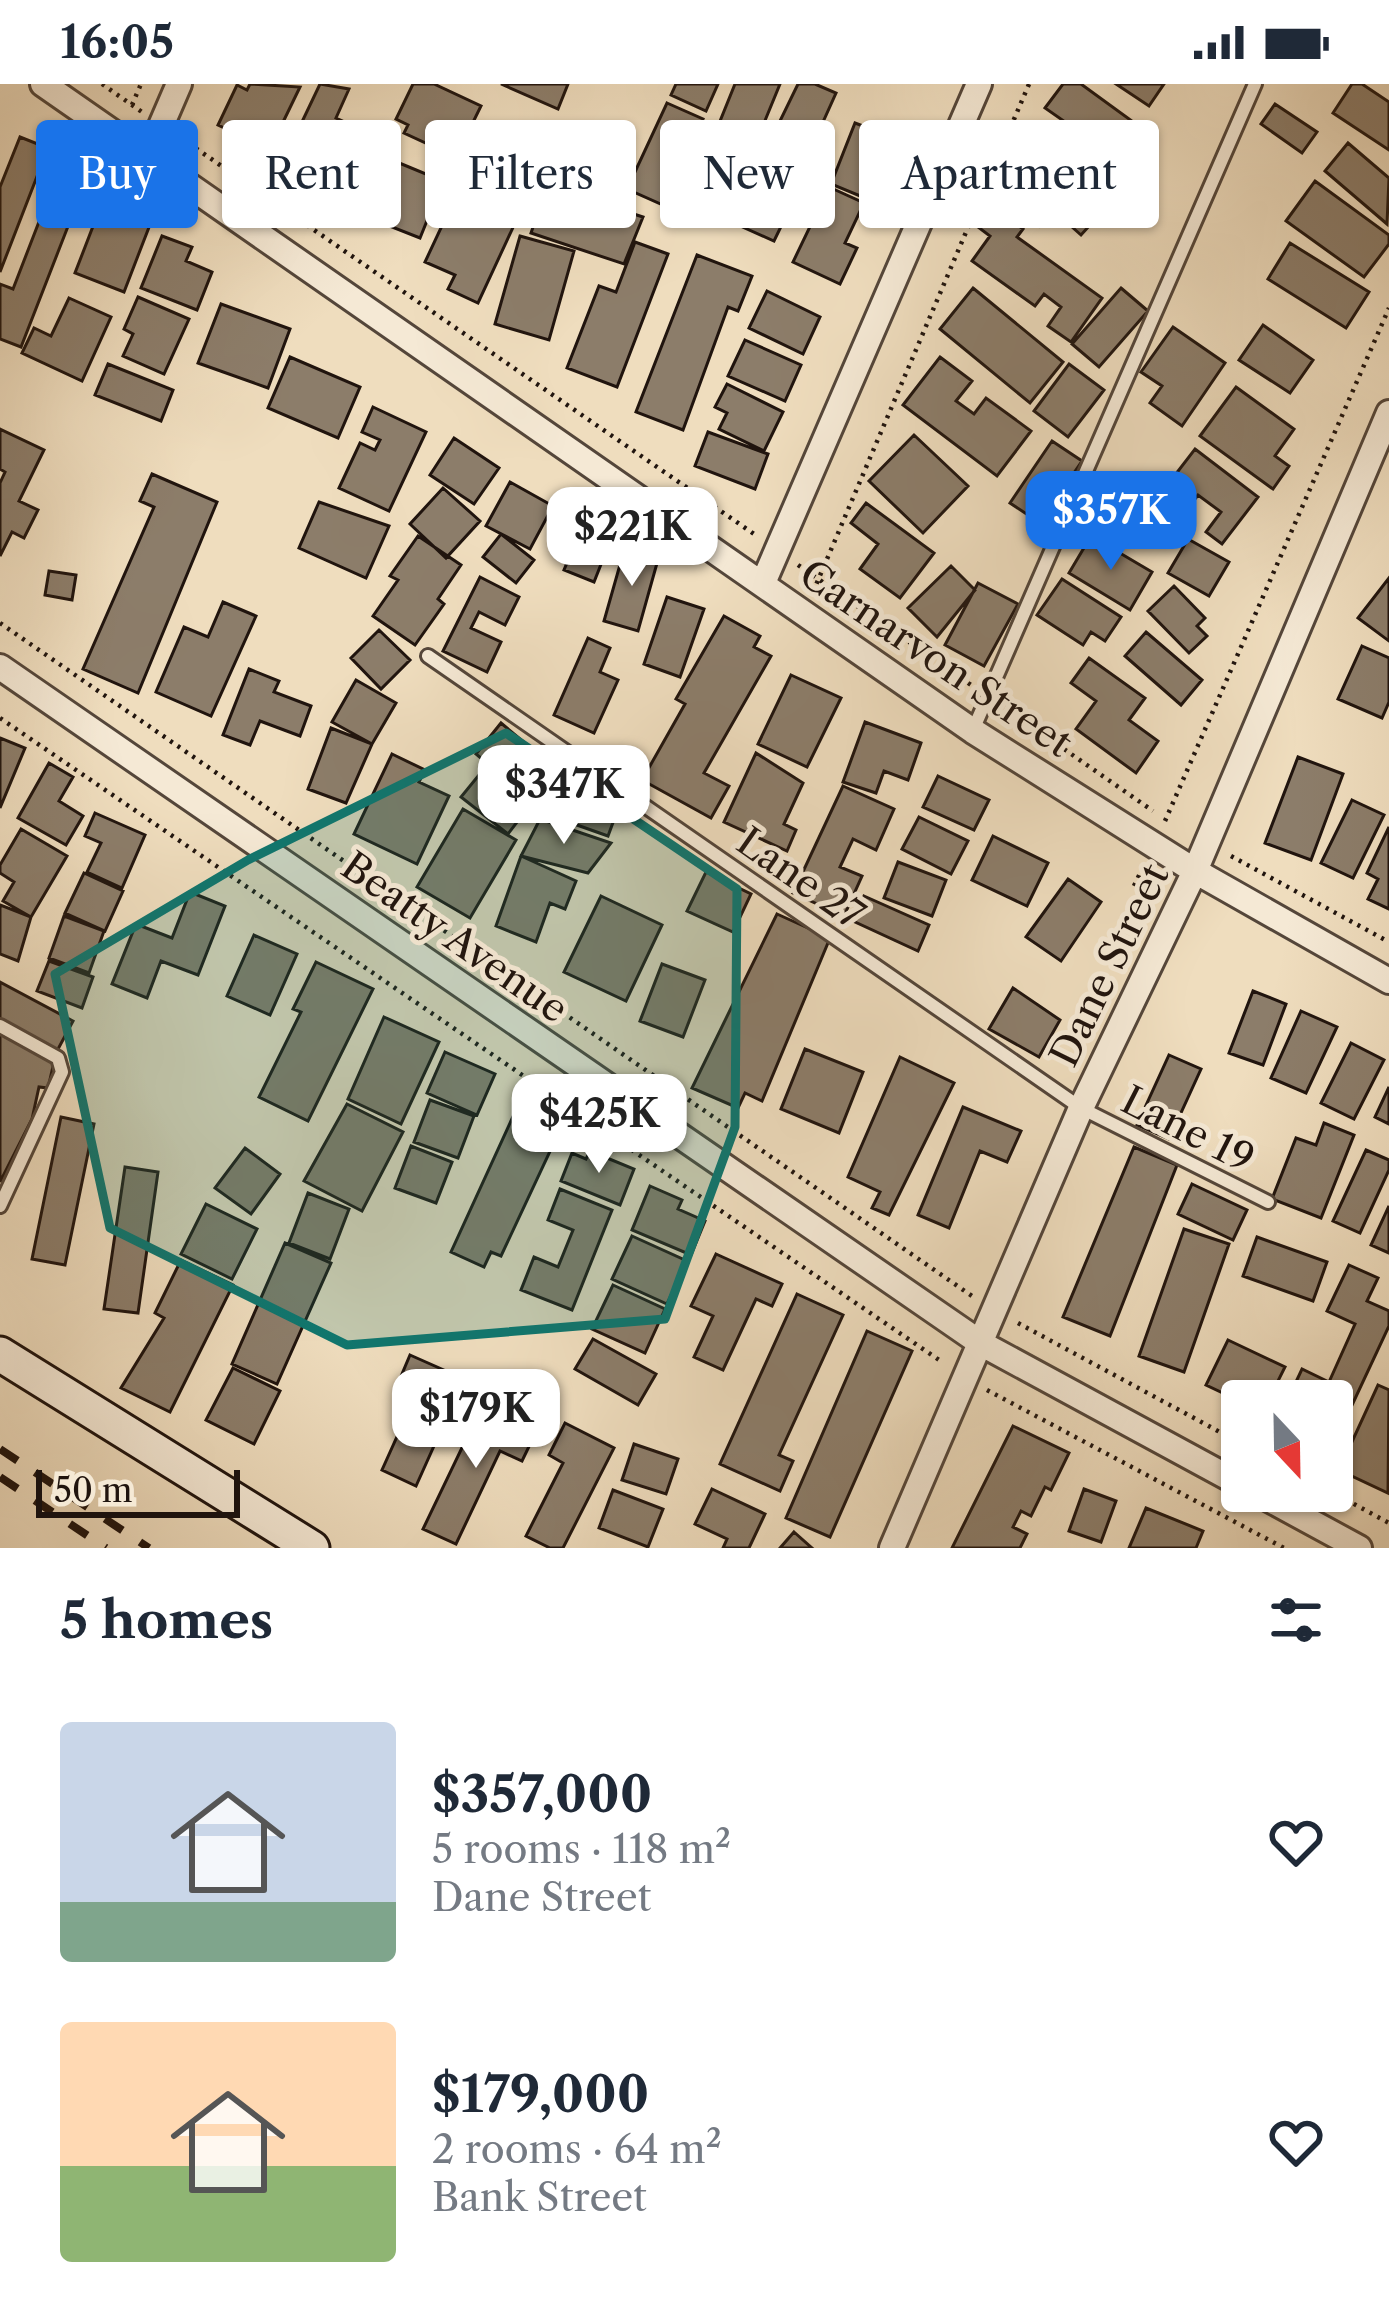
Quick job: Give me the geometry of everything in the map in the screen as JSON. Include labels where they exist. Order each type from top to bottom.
[{"type":"street","name":"Carnarvon Street","points":[[43,84],[96,120]]},
{"type":"street","points":[[163,120],[179,84]]},
{"type":"street","points":[[763,583],[973,86]]},
{"type":"street","name":"Carnarvon Street","points":[[198,191],[973,731],[1195,871],[1389,981]]},
{"type":"street","name":"Dane Street","points":[[892,1548],[1081,1108],[1195,871],[1389,412]]},
{"type":"street","name":"Beatty Avenue","points":[[0,667],[982,1344],[1221,1474]]},
{"type":"street","points":[[0,1354],[312,1548]]},
{"type":"street","points":[[1293,1512],[1359,1548]]},
{"type":"lane","points":[[973,731],[1255,84]]},
{"type":"lane","name":"Lane 27","points":[[428,656],[1081,1108]]},
{"type":"lane","points":[[0,1026],[58,1058],[62,1072],[0,1206]]},
{"type":"lane","name":"Lane 19","points":[[1081,1108],[1268,1202]]},
{"type":"path","points":[[102,84],[154,120]]},
{"type":"path","points":[[804,612],[1029,84]]},
{"type":"path","points":[[198,151],[1166,820],[1389,942]]},
{"type":"path","points":[[1134,886],[1389,308]]},
{"type":"path","points":[[0,623],[996,1310],[1221,1433]]},
{"type":"path","points":[[0,718],[879,1322],[967,1377],[1284,1548]]},
{"type":"path","points":[[1353,1503],[1389,1523]]},
{"type":"highlighted area","points":[[506,733],[737,889],[735,1127],[665,1319],[347,1345],[110,1228],[55,974],[248,860]]},
{"type":"building","points":[[250,84],[300,87],[284,120],[222,120],[222,127],[218,125],[237,85],[247,90]]},
{"type":"building","points":[[320,84],[349,89],[336,118],[340,120],[303,120]]},
{"type":"building","points":[[413,84],[434,84],[481,106],[474,120],[425,120],[425,143],[404,133],[408,125],[396,119]]},
{"type":"building","points":[[501,84],[568,84],[558,109]]},
{"type":"building","points":[[676,84],[718,84],[706,111],[671,95]]},
{"type":"building","points":[[735,84],[780,84],[765,120],[720,120]]},
{"type":"building","points":[[798,84],[815,84],[836,93],[824,120],[780,120]]},
{"type":"building","points":[[1063,84],[1081,84],[1130,120],[1062,120],[1045,108]]},
{"type":"building","points":[[1116,84],[1164,84],[1149,106]]},
{"type":"building","points":[[1352,84],[1362,84],[1389,102],[1389,150],[1333,113]]},
{"type":"building","points":[[667,103],[703,119],[660,120],[660,204],[636,193],[636,170]]},
{"type":"building","points":[[1275,104],[1317,132],[1302,153],[1261,124]]},
{"type":"building","points":[[855,123],[859,124],[859,196],[835,186]]},
{"type":"building","points":[[20,137],[36,143],[36,179],[0,272],[0,187]]},
{"type":"building","points":[[1348,143],[1389,178],[1387,224],[1325,171]]},
{"type":"building","points":[[401,164],[425,174],[425,226],[420,238],[394,228],[401,228]]},
{"type":"building","points":[[1315,181],[1389,235],[1389,244],[1364,277],[1286,221]]},
{"type":"building","points":[[835,190],[859,201],[859,214],[845,243],[857,248],[840,284],[793,262],[809,228],[835,228]]},
{"type":"building","points":[[636,215],[643,217],[624,264],[531,233],[533,228],[636,228]]},
{"type":"building","points":[[37,228],[67,228],[21,347],[0,339],[0,284],[13,289]]},
{"type":"building","points":[[92,228],[149,228],[124,292],[75,273]]},
{"type":"building","points":[[441,228],[513,228],[478,303],[448,289],[455,275],[425,262]]},
{"type":"building","points":[[745,228],[780,228],[774,241]]},
{"type":"building","points":[[979,228],[1022,228],[1017,237],[1102,298],[1071,342],[1048,326],[1061,307],[1044,294],[1035,306],[972,261],[990,236]]},
{"type":"building","points":[[162,236],[192,247],[186,261],[212,272],[197,310],[141,288]]},
{"type":"building","points":[[520,236],[574,251],[549,340],[495,324]]},
{"type":"building","points":[[635,242],[668,254],[617,387],[567,368],[599,286],[616,292]]},
{"type":"building","points":[[1290,243],[1369,292],[1346,328],[1268,279]]},
{"type":"building","points":[[697,255],[752,276],[738,311],[728,307],[683,430],[636,412]]},
{"type":"building","points":[[973,288],[1063,362],[1030,403],[940,329]]},
{"type":"building","points":[[1121,288],[1148,311],[1099,367],[1072,344]]},
{"type":"building","points":[[767,291],[820,317],[803,354],[749,328]]},
{"type":"building","points":[[138,297],[189,319],[164,374],[123,356],[133,334],[124,329]]},
{"type":"building","points":[[69,298],[111,317],[82,381],[22,353],[34,328],[51,336]]},
{"type":"building","points":[[221,304],[290,329],[268,388],[198,363]]},
{"type":"building","points":[[1263,325],[1313,360],[1290,393],[1239,360]]},
{"type":"building","points":[[1173,327],[1225,363],[1182,426],[1150,403],[1162,386],[1141,372]]},
{"type":"building","points":[[745,340],[801,365],[785,401],[728,376]]},
{"type":"building","points":[[290,357],[360,387],[338,438],[268,408]]},
{"type":"building","points":[[940,357],[972,381],[956,401],[974,414],[986,398],[1031,431],[997,476],[903,405]]},
{"type":"building","points":[[108,364],[173,390],[161,421],[95,395]]},
{"type":"building","points":[[1069,364],[1104,390],[1068,437],[1034,411]]},
{"type":"building","points":[[727,384],[783,412],[764,451],[719,429],[727,413],[715,407]]},
{"type":"building","points":[[1236,387],[1294,429],[1275,456],[1289,466],[1273,489],[1200,436]]},
{"type":"building","points":[[373,407],[426,432],[389,511],[339,488],[360,443],[375,450],[380,440],[362,432]]},
{"type":"building","points":[[0,429],[44,450],[19,501],[38,510],[24,538],[12,532],[0,556],[0,483],[5,472],[0,469]]},
{"type":"building","points":[[708,432],[768,454],[755,489],[695,466]]},
{"type":"building","points":[[914,435],[968,486],[923,533],[869,481]]},
{"type":"building","points":[[454,438],[499,468],[474,504],[430,475]]},
{"type":"building","points":[[1052,441],[1082,461],[1040,523],[1010,503]]},
{"type":"building","points":[[1195,449],[1258,497],[1222,544],[1206,532],[1221,512],[1198,495],[1179,520],[1155,501]]},
{"type":"building","points":[[152,474],[217,502],[138,693],[83,669],[154,507],[140,501]]},
{"type":"building","points":[[510,482],[553,506],[530,549],[486,526]]},
{"type":"building","points":[[443,488],[480,521],[446,558],[410,524]]},
{"type":"building","points":[[319,502],[389,526],[366,578],[299,548]]},
{"type":"building","points":[[866,503],[934,553],[900,598],[860,569],[878,544],[851,523]]},
{"type":"building","points":[[580,532],[609,544],[594,582],[564,570]]},
{"type":"building","points":[[501,534],[534,560],[516,583],[483,557]]},
{"type":"building","points":[[418,536],[461,565],[438,599],[444,604],[415,645],[373,616],[398,580],[390,576]]},
{"type":"building","points":[[1091,536],[1152,572],[1130,610],[1069,573]]},
{"type":"building","points":[[1188,539],[1229,562],[1209,596],[1168,573]]},
{"type":"building","points":[[625,547],[659,556],[638,631],[604,621]]},
{"type":"building","points":[[951,566],[975,590],[937,637],[908,608]]},
{"type":"building","points":[[49,571],[76,575],[72,600],[45,595]]},
{"type":"building","points":[[480,577],[519,597],[505,625],[479,612],[471,628],[501,642],[487,672],[443,651]]},
{"type":"building","points":[[1389,578],[1389,641],[1358,618]]},
{"type":"building","points":[[1062,579],[1121,617],[1105,641],[1091,632],[1083,645],[1037,615]]},
{"type":"building","points":[[978,583],[1018,604],[984,666],[945,645]]},
{"type":"building","points":[[1174,586],[1205,618],[1197,626],[1207,636],[1189,653],[1148,611]]},
{"type":"building","points":[[667,597],[704,609],[680,677],[644,664]]},
{"type":"building","points":[[223,602],[256,616],[211,716],[156,692],[184,627],[208,637]]},
{"type":"building","points":[[724,616],[760,636],[754,647],[771,656],[704,773],[729,786],[711,818],[642,780],[685,704],[676,699]]},
{"type":"building","points":[[379,630],[410,660],[381,689],[351,658]]},
{"type":"building","points":[[1146,632],[1202,680],[1181,705],[1125,656]]},
{"type":"building","points":[[588,638],[610,648],[600,672],[618,680],[594,733],[554,715]]},
{"type":"building","points":[[1362,646],[1389,658],[1389,702],[1382,718],[1338,699]]},
{"type":"building","points":[[1089,658],[1145,698],[1129,720],[1158,741],[1136,773],[1076,729],[1096,701],[1071,683]]},
{"type":"building","points":[[249,669],[279,681],[274,692],[311,706],[300,736],[260,721],[250,745],[223,735]]},
{"type":"building","points":[[791,675],[841,698],[807,767],[758,744]]},
{"type":"building","points":[[356,680],[396,703],[372,744],[332,722]]},
{"type":"building","points":[[865,722],[921,743],[908,780],[884,771],[876,793],[843,782]]},
{"type":"building","points":[[501,723],[549,763],[525,792],[534,800],[508,834],[461,797],[488,764],[476,754]]},
{"type":"building","points":[[331,728],[372,744],[346,803],[308,789]]},
{"type":"building","points":[[0,738],[25,748],[0,808]]},
{"type":"building","points":[[756,753],[803,783],[784,824],[796,830],[787,851],[724,822]]},
{"type":"building","points":[[392,754],[425,770],[419,782],[449,796],[417,864],[354,834]]},
{"type":"building","points":[[1298,757],[1343,774],[1311,860],[1265,843]]},
{"type":"building","points":[[49,763],[73,777],[59,801],[83,816],[66,845],[18,818]]},
{"type":"building","points":[[938,776],[989,800],[974,830],[923,807]]},
{"type":"building","points":[[553,786],[618,809],[608,836],[543,813]]},
{"type":"building","points":[[843,786],[894,809],[876,850],[853,839],[840,867],[862,876],[844,916],[793,893]]},
{"type":"building","points":[[1352,800],[1384,815],[1353,878],[1321,863]]},
{"type":"building","points":[[463,809],[516,840],[470,918],[417,887]]},
{"type":"building","points":[[95,813],[145,835],[122,888],[87,872],[101,843],[85,836]]},
{"type":"building","points":[[919,817],[968,841],[951,874],[902,849]]},
{"type":"building","points":[[540,819],[611,843],[588,873],[521,856]]},
{"type":"building","points":[[1389,827],[1389,909],[1368,899],[1378,879],[1367,873]]},
{"type":"building","points":[[21,829],[67,856],[31,917],[3,901],[14,882],[0,873],[0,865]]},
{"type":"building","points":[[993,836],[1048,863],[1027,906],[972,880]]},
{"type":"building","points":[[521,856],[576,881],[565,909],[550,903],[536,942],[496,926]]},
{"type":"building","points":[[898,862],[946,880],[932,916],[884,898]]},
{"type":"building","points":[[706,872],[751,894],[733,932],[687,911]]},
{"type":"building","points":[[84,873],[123,891],[105,931],[65,913]]},
{"type":"building","points":[[1068,879],[1101,902],[1061,961],[1026,937]]},
{"type":"building","points":[[190,892],[225,906],[198,975],[161,961],[147,998],[112,984],[136,924],[172,938]]},
{"type":"building","points":[[601,896],[662,925],[626,1001],[564,972]]},
{"type":"building","points":[[864,896],[929,925],[918,951],[853,921]]},
{"type":"building","points":[[0,905],[31,917],[18,961],[0,954]]},
{"type":"building","points":[[777,914],[830,938],[762,1101],[745,1093],[738,1108],[692,1088]]},
{"type":"building","points":[[64,916],[104,931],[89,973],[49,958]]},
{"type":"building","points":[[254,935],[297,954],[270,1015],[227,996]]},
{"type":"building","points":[[49,961],[93,977],[82,1008],[37,991]]},
{"type":"building","points":[[316,962],[373,989],[308,1121],[259,1097],[301,1012],[293,1009]]},
{"type":"building","points":[[662,964],[705,980],[683,1037],[640,1021]]},
{"type":"building","points":[[0,982],[73,1021],[57,1051],[0,1020]]},
{"type":"building","points":[[1013,988],[1060,1020],[1039,1057],[989,1029]]},
{"type":"building","points":[[1253,991],[1286,1004],[1263,1065],[1229,1053]]},
{"type":"building","points":[[1301,1011],[1337,1027],[1306,1093],[1271,1078]]},
{"type":"building","points":[[384,1017],[439,1042],[401,1124],[348,1099]]},
{"type":"building","points":[[0,1034],[54,1062],[48,1088],[39,1087],[32,1119],[0,1182]]},
{"type":"building","points":[[1351,1043],[1384,1060],[1354,1119],[1321,1103]]},
{"type":"building","points":[[805,1049],[863,1072],[839,1133],[781,1109]]},
{"type":"building","points":[[445,1052],[495,1074],[477,1115],[427,1093]]},
{"type":"building","points":[[1169,1055],[1201,1069],[1169,1139],[1137,1125]]},
{"type":"building","points":[[900,1057],[954,1083],[889,1215],[872,1208],[880,1192],[848,1177]]},
{"type":"building","points":[[1389,1087],[1389,1124],[1375,1117]]},
{"type":"building","points":[[430,1100],[474,1116],[458,1158],[414,1142]]},
{"type":"building","points":[[347,1104],[403,1132],[362,1211],[304,1181]]},
{"type":"building","points":[[963,1107],[1021,1131],[1007,1162],[980,1151],[949,1228],[918,1215]]},
{"type":"building","points":[[516,1110],[560,1130],[501,1256],[491,1252],[484,1267],[451,1252]]},
{"type":"building","points":[[61,1117],[94,1124],[65,1265],[32,1259]]},
{"type":"building","points":[[1324,1123],[1354,1135],[1321,1218],[1272,1199],[1296,1138],[1316,1145]]},
{"type":"building","points":[[411,1146],[452,1162],[436,1203],[395,1188]]},
{"type":"building","points":[[1134,1147],[1177,1165],[1110,1336],[1063,1317]]},
{"type":"building","points":[[245,1148],[280,1174],[251,1214],[215,1188]]},
{"type":"building","points":[[1366,1150],[1389,1160],[1389,1170],[1360,1233],[1333,1221]]},
{"type":"building","points":[[590,1151],[634,1169],[620,1205],[561,1181],[572,1153],[586,1159]]},
{"type":"building","points":[[125,1167],[158,1172],[138,1313],[104,1309]]},
{"type":"building","points":[[1192,1184],[1247,1210],[1233,1240],[1178,1214]]},
{"type":"building","points":[[650,1186],[682,1200],[678,1209],[705,1221],[691,1255],[632,1230]]},
{"type":"building","points":[[560,1189],[612,1210],[572,1310],[521,1290],[534,1257],[558,1267],[573,1230],[548,1220]]},
{"type":"building","points":[[308,1193],[349,1209],[330,1259],[289,1243]]},
{"type":"building","points":[[206,1204],[257,1229],[232,1279],[181,1254]]},
{"type":"building","points":[[1389,1206],[1389,1253],[1371,1245]]},
{"type":"building","points":[[1184,1229],[1229,1244],[1184,1372],[1139,1356]]},
{"type":"building","points":[[632,1236],[687,1261],[667,1304],[612,1279]]},
{"type":"building","points":[[1257,1237],[1327,1262],[1313,1301],[1243,1276]]},
{"type":"building","points":[[285,1243],[331,1263],[277,1384],[232,1364]]},
{"type":"building","points":[[716,1254],[782,1284],[772,1306],[756,1299],[723,1370],[694,1357],[713,1316],[691,1306]]},
{"type":"building","points":[[181,1260],[233,1285],[170,1412],[121,1388],[164,1318],[155,1313]]},
{"type":"building","points":[[1349,1265],[1378,1278],[1367,1301],[1389,1311],[1389,1326],[1353,1403],[1353,1380],[1330,1380],[1355,1324],[1327,1311]]},
{"type":"building","points":[[613,1285],[665,1309],[645,1353],[592,1329]]},
{"type":"building","points":[[797,1294],[843,1315],[779,1455],[793,1461],[780,1491],[720,1464]]},
{"type":"building","points":[[867,1331],[912,1351],[830,1537],[786,1518]]},
{"type":"building","points":[[593,1339],[656,1374],[638,1405],[575,1369]]},
{"type":"building","points":[[1228,1340],[1285,1367],[1278,1380],[1221,1380],[1221,1392],[1206,1385]]},
{"type":"building","points":[[410,1355],[464,1379],[416,1486],[382,1470],[413,1401],[394,1393]]},
{"type":"building","points":[[233,1368],[280,1391],[254,1444],[206,1420]]},
{"type":"building","points":[[1302,1369],[1325,1380],[1297,1380]]},
{"type":"building","points":[[1378,1385],[1389,1390],[1388,1493],[1353,1477],[1353,1439]]},
{"type":"building","points":[[482,1406],[536,1432],[522,1461],[500,1451],[456,1544],[423,1529]]},
{"type":"building","points":[[565,1423],[614,1448],[563,1548],[550,1548],[526,1536],[563,1463],[549,1455]]},
{"type":"building","points":[[1013,1426],[1069,1453],[1051,1490],[1045,1487],[1031,1516],[1021,1511],[1013,1527],[1027,1534],[1020,1548],[952,1548]]},
{"type":"building","points":[[634,1444],[678,1459],[666,1494],[622,1480]]},
{"type":"building","points":[[712,1489],[765,1514],[749,1548],[723,1548],[727,1539],[695,1524]]},
{"type":"building","points":[[1084,1489],[1116,1501],[1101,1542],[1069,1531]]},
{"type":"building","points":[[613,1490],[663,1509],[648,1547],[599,1528]]},
{"type":"building","points":[[1146,1508],[1203,1531],[1196,1548],[1129,1548]]},
{"type":"building","points":[[794,1532],[812,1548],[780,1548]]},
{"type":"railway","points":[[0,1449],[149,1548]]},
{"type":"railway","points":[[0,1477],[106,1548]]}]
